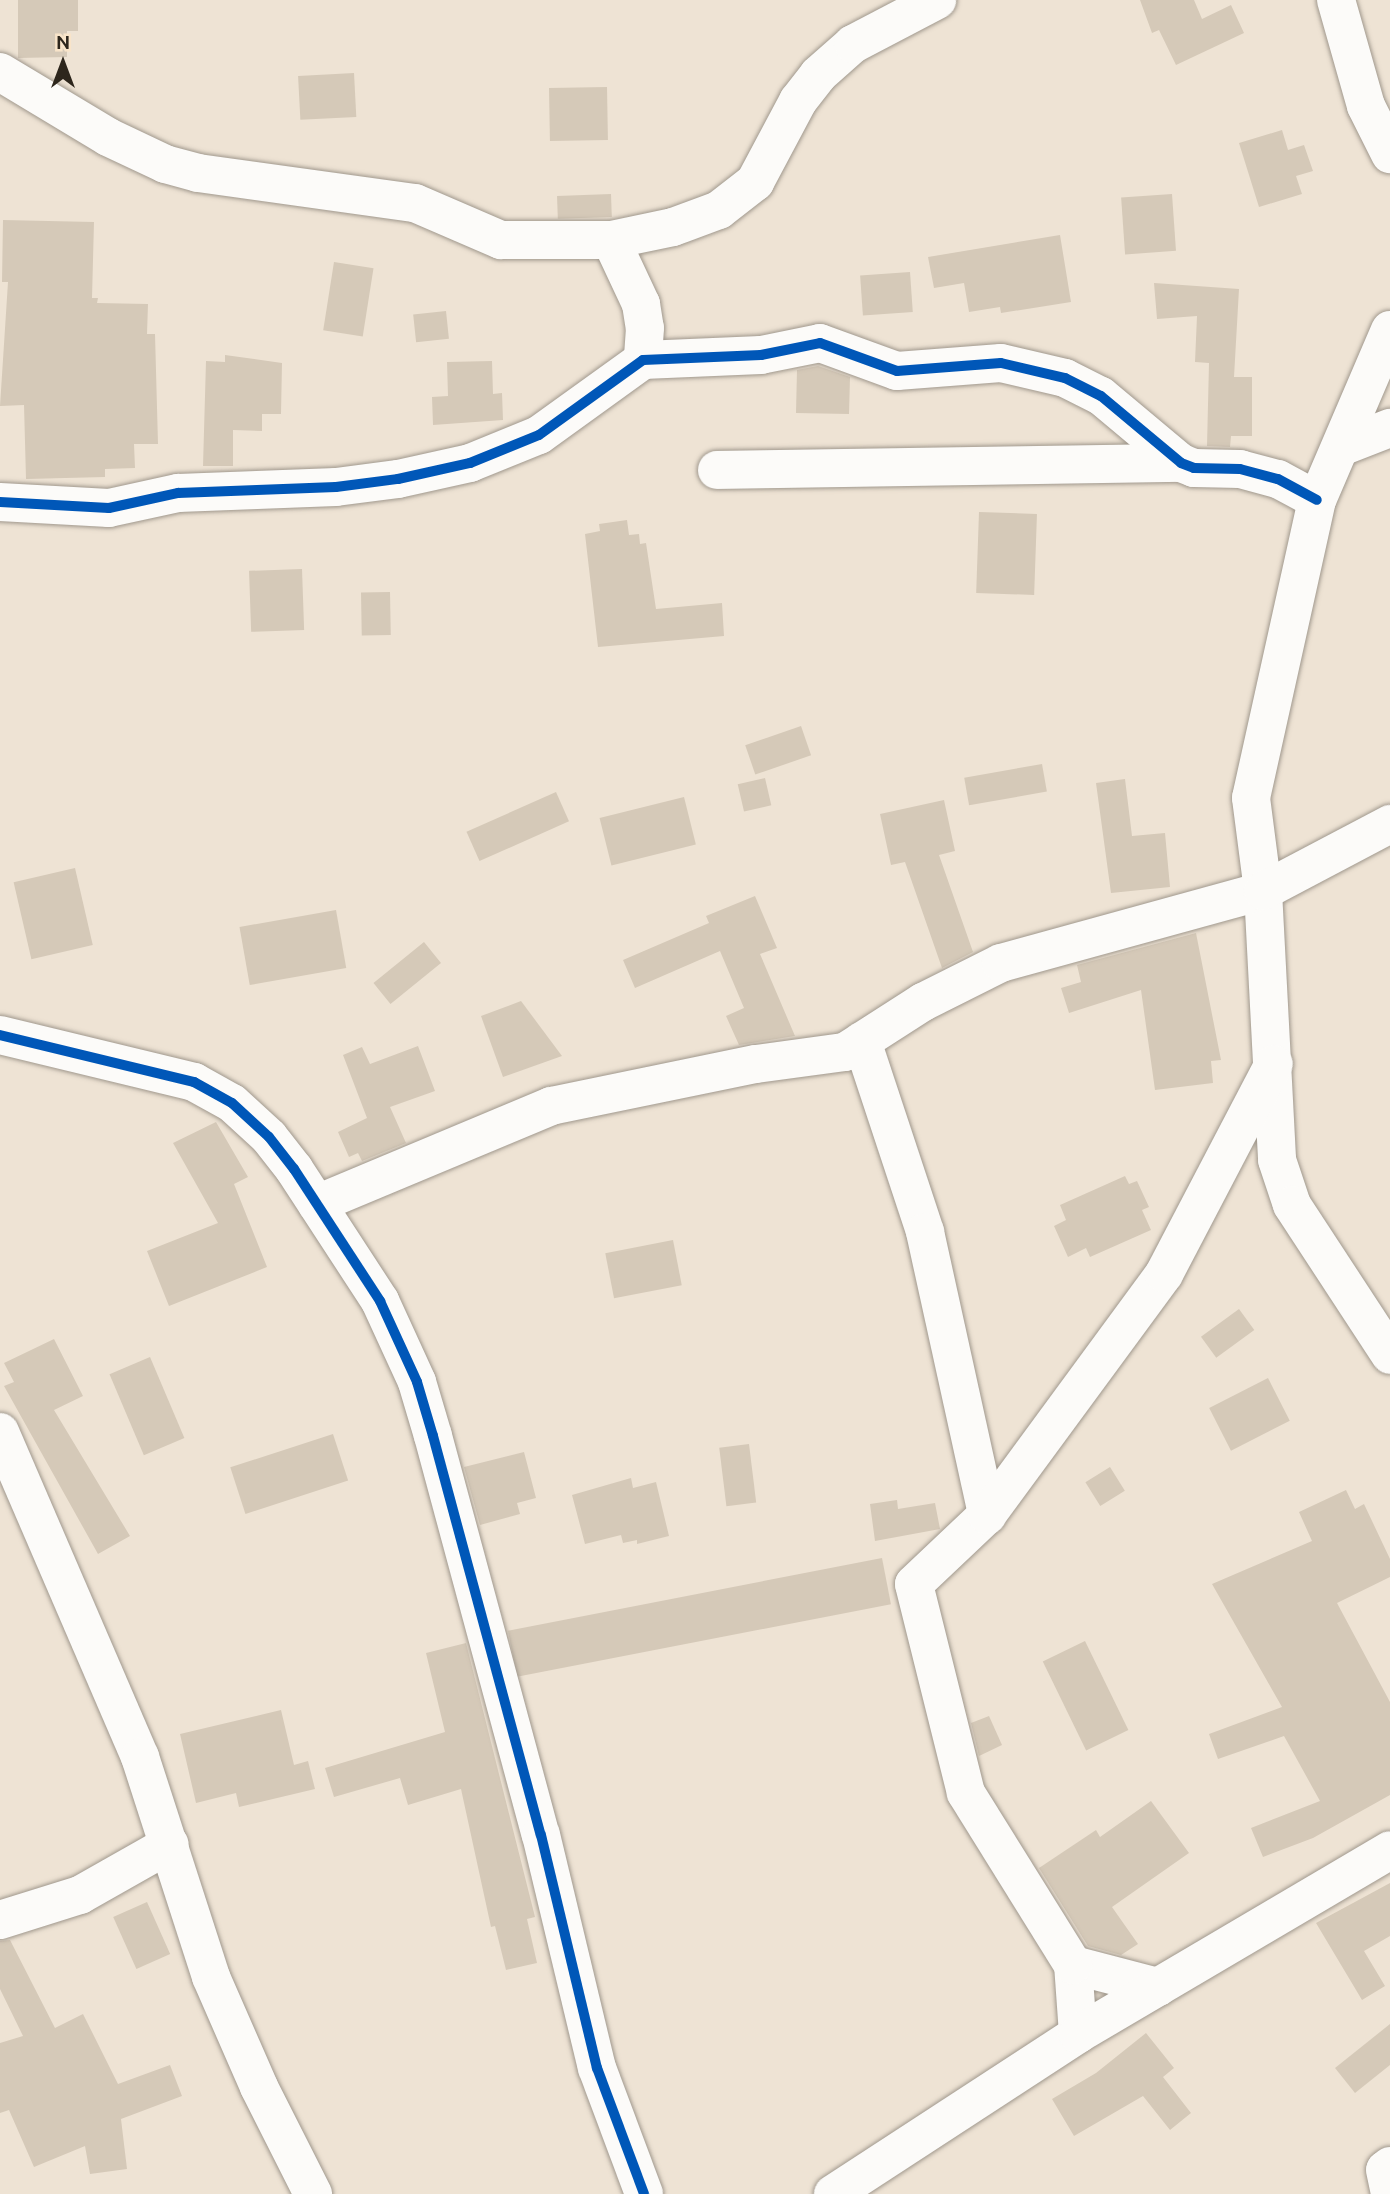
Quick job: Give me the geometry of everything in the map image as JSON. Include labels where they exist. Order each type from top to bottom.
[{"type":"street","points":[[0,72],[108,137],[165,164],[198,173],[415,203],[501,240],[611,240],[673,227],[719,210],[755,182],[798,101],[818,75],[853,44],[937,0]]},
{"type":"street","points":[[1336,0],[1366,106],[1390,154]]},
{"type":"street","points":[[611,240],[641,304],[645,328],[643,360]]},
{"type":"street","points":[[1390,330],[1317,500],[1251,798],[1263,891],[1277,1160],[1282,1182],[1390,1355]]},
{"type":"street","points":[[0,502],[109,508],[178,493],[336,487],[470,463],[539,435],[643,360],[761,355],[820,343],[897,371],[1001,363],[1065,378],[1101,396],[1181,463],[1194,468],[1240,469],[1278,479],[1317,500]]},
{"type":"street","points":[[1340,447],[1390,428]]},
{"type":"street","points":[[717,470],[1181,463]]},
{"type":"street","points":[[317,1204],[551,1107],[756,1064],[830,1057],[862,1041],[923,1002],[1001,962],[1263,891],[1390,824]]},
{"type":"street","points":[[0,1035],[194,1082],[232,1103],[269,1137],[317,1204],[380,1301],[416,1382],[541,1835],[597,2068],[644,2194]]},
{"type":"street","points":[[862,1041],[925,1232],[987,1514]]},
{"type":"street","points":[[1078,2035],[1073,1965],[966,1793],[915,1584],[987,1514],[1164,1274],[1274,1064]]},
{"type":"street","points":[[0,1432],[112,1687],[170,1844],[188,1916],[211,1977],[313,2194]]},
{"type":"street","points":[[0,1920],[80,1895],[170,1844]]},
{"type":"street","points":[[834,2194],[1078,2035],[1390,1850]]},
{"type":"street","points":[[1073,1965],[1158,1987]]},
{"type":"street","points":[[1390,2166],[1385,2170],[1390,2194]]},
{"type":"building","points":[[18,0],[78,0],[78,31],[67,31],[67,57],[18,58]]},
{"type":"building","points":[[1140,0],[1194,0],[1202,19],[1231,5],[1244,33],[1176,65],[1159,30],[1152,33]]},
{"type":"building","points":[[354,73],[356,117],[300,120],[298,76]]},
{"type":"building","points":[[607,87],[608,140],[550,141],[549,88]]},
{"type":"building","points":[[1282,130],[1288,150],[1304,145],[1313,171],[1296,176],[1302,194],[1259,207],[1239,143]]},
{"type":"building","points":[[611,194],[612,217],[558,219],[557,196]]},
{"type":"building","points":[[1172,194],[1176,251],[1125,254],[1121,198]]},
{"type":"building","points":[[3,220],[94,222],[92,298],[98,298],[97,303],[148,304],[147,334],[155,334],[158,444],[134,444],[135,468],[105,469],[105,477],[26,479],[24,405],[0,406],[8,282],[2,282]]},
{"type":"building","points":[[1060,235],[1071,302],[1001,313],[1000,307],[969,312],[964,283],[934,288],[928,257]]},
{"type":"building","points":[[334,262],[374,268],[363,336],[323,330]]},
{"type":"building","points":[[910,272],[913,312],[863,315],[860,275]]},
{"type":"building","points":[[1154,283],[1239,289],[1234,377],[1252,377],[1252,436],[1231,436],[1230,447],[1207,446],[1209,363],[1195,362],[1197,316],[1157,319]]},
{"type":"building","points":[[446,311],[449,339],[416,342],[413,314]]},
{"type":"building","points":[[225,355],[282,363],[281,414],[262,414],[262,431],[233,430],[233,466],[203,466],[206,361],[225,362]]},
{"type":"building","points":[[492,361],[493,394],[502,393],[503,420],[433,425],[432,397],[448,396],[447,362]]},
{"type":"building","points":[[818,366],[850,377],[849,414],[796,413],[797,370]]},
{"type":"building","points":[[979,512],[1037,514],[1034,595],[976,593]]},
{"type":"building","points":[[627,520],[629,535],[639,534],[640,544],[646,543],[656,609],[722,603],[724,636],[598,647],[585,534],[600,531],[599,524]]},
{"type":"building","points":[[302,569],[304,630],[251,632],[249,571]]},
{"type":"building","points":[[390,592],[391,635],[362,635],[361,593]]},
{"type":"building","points":[[801,726],[811,755],[755,775],[745,745]]},
{"type":"building","points":[[1042,764],[1047,792],[969,805],[964,778]]},
{"type":"building","points":[[765,778],[771,805],[744,812],[738,784]]},
{"type":"building","points":[[1125,779],[1132,836],[1165,833],[1170,887],[1111,893],[1096,783]]},
{"type":"building","points":[[556,792],[569,821],[479,861],[466,832]]},
{"type":"building","points":[[684,797],[696,845],[611,866],[600,818]]},
{"type":"building","points":[[944,800],[955,851],[939,855],[973,952],[942,968],[905,862],[891,865],[880,814]]},
{"type":"building","points":[[75,868],[93,945],[31,959],[14,882]]},
{"type":"building","points":[[755,896],[777,948],[760,954],[795,1036],[739,1045],[726,1016],[744,1008],[720,951],[635,988],[623,960],[709,923],[706,916]]},
{"type":"building","points":[[336,910],[346,968],[250,985],[239,927]]},
{"type":"building","points":[[1196,933],[1221,1060],[1211,1061],[1213,1083],[1155,1090],[1141,990],[1069,1013],[1061,988],[1081,982],[1077,965]]},
{"type":"building","points":[[424,942],[441,963],[390,1004],[373,983]]},
{"type":"building","points":[[521,1001],[562,1056],[503,1077],[481,1016]]},
{"type":"building","points":[[418,1046],[435,1091],[390,1107],[406,1143],[362,1161],[358,1153],[349,1157],[338,1132],[367,1118],[343,1055],[362,1047],[370,1064]]},
{"type":"building","points":[[216,1122],[248,1177],[234,1184],[267,1267],[169,1306],[147,1251],[218,1223],[173,1143]]},
{"type":"building","points":[[1125,1176],[1129,1184],[1137,1181],[1149,1207],[1142,1210],[1151,1230],[1090,1257],[1086,1248],[1068,1257],[1054,1226],[1066,1220],[1060,1205]]},
{"type":"building","points":[[673,1240],[682,1285],[614,1298],[605,1253]]},
{"type":"building","points":[[1239,1309],[1254,1330],[1216,1358],[1201,1337]]},
{"type":"building","points":[[54,1339],[83,1396],[54,1410],[130,1536],[98,1554],[4,1386],[14,1382],[4,1363]]},
{"type":"building","points":[[150,1357],[184,1438],[144,1455],[109,1374]]},
{"type":"building","points":[[1268,1378],[1290,1421],[1231,1451],[1209,1408]]},
{"type":"building","points":[[333,1434],[348,1481],[245,1514],[230,1467]]},
{"type":"building","points":[[749,1444],[756,1503],[726,1506],[719,1448]]},
{"type":"building","points":[[524,1452],[536,1498],[517,1503],[520,1514],[480,1525],[464,1467]]},
{"type":"building","points":[[1110,1467],[1125,1491],[1100,1506],[1085,1482]]},
{"type":"building","points":[[631,1478],[633,1488],[656,1482],[669,1536],[637,1544],[637,1540],[623,1543],[621,1535],[585,1544],[572,1495]]},
{"type":"building","points":[[1346,1490],[1355,1509],[1364,1504],[1390,1559],[1390,1577],[1337,1603],[1390,1702],[1390,1795],[1313,1838],[1263,1857],[1251,1828],[1320,1801],[1284,1736],[1218,1759],[1209,1734],[1282,1707],[1212,1584],[1312,1541],[1299,1512]]},
{"type":"building","points":[[897,1500],[898,1509],[935,1503],[940,1529],[875,1541],[870,1504]]},
{"type":"building","points":[[882,1558],[891,1604],[517,1677],[508,1631]]},
{"type":"building","points":[[1085,1641],[1128,1730],[1086,1751],[1043,1662]]},
{"type":"building","points":[[466,1643],[535,1917],[527,1919],[537,1963],[506,1970],[495,1926],[491,1927],[461,1789],[408,1805],[400,1778],[334,1797],[325,1768],[445,1732],[426,1653]]},
{"type":"building","points":[[281,1710],[294,1765],[308,1761],[315,1789],[239,1807],[236,1793],[196,1803],[180,1734]]},
{"type":"building","points":[[989,1716],[1002,1745],[979,1756],[971,1723]]},
{"type":"building","points":[[1151,1801],[1189,1853],[1112,1907],[1138,1944],[1121,1955],[1088,1946],[1039,1868],[1096,1830],[1100,1837]]},
{"type":"building","points":[[1390,1883],[1390,1936],[1364,1951],[1385,1986],[1362,2000],[1316,1923]]},
{"type":"building","points":[[147,1902],[170,1954],[136,1969],[113,1917]]},
{"type":"building","points":[[10,1940],[55,2028],[83,2014],[118,2084],[170,2065],[182,2096],[121,2119],[127,2169],[90,2174],[85,2146],[34,2167],[9,2110],[0,2113],[0,2043],[23,2036],[0,1989],[0,1941]]},
{"type":"building","points":[[1390,2024],[1390,2065],[1355,2093],[1335,2068]]},
{"type":"building","points":[[1146,2033],[1174,2068],[1163,2077],[1191,2113],[1170,2130],[1143,2096],[1074,2136],[1052,2099],[1096,2073]]},
{"type":"cycle path","points":[[0,502],[109,508],[178,493],[336,487],[398,479],[470,463],[539,435],[643,360],[761,355],[820,343],[897,371],[1001,363],[1065,378],[1101,396],[1181,463],[1194,468],[1240,469],[1278,479],[1317,500]]},
{"type":"cycle path","points":[[0,1035],[194,1082],[232,1103],[269,1137],[294,1169],[380,1301],[417,1382],[433,1436],[541,1835],[597,2068],[644,2194]]}]
